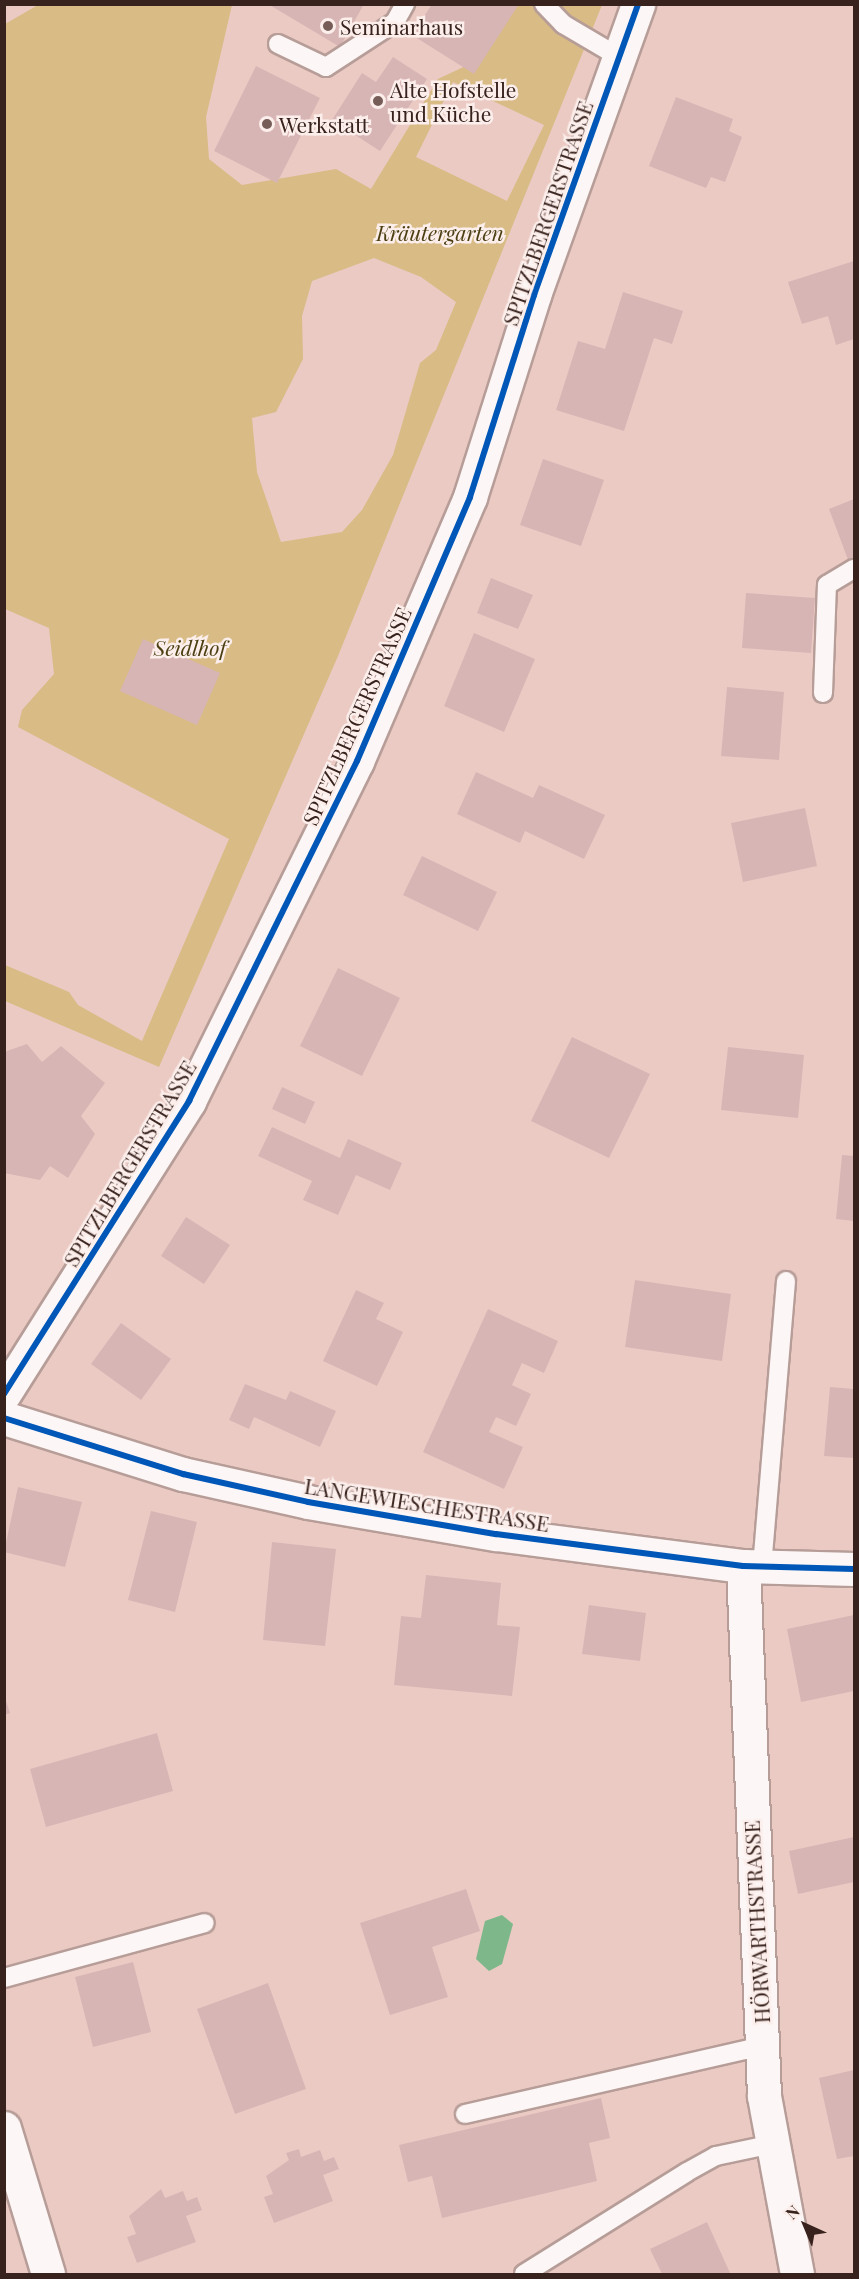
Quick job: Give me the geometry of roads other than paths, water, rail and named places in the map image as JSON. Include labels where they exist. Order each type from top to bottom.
[{"type":"street","name":"SPITZLBERGERSTRASSE","points":[[4,1394],[189,1101],[357,761],[470,497],[638,4]]},
{"type":"street","name":"LANGEWIESCHESTRASSE","points":[[4,1418],[183,1474],[308,1502],[496,1534],[753,1566],[855,1569]]},
{"type":"street","name":"HÖRWARTHSTRASSE","points":[[753,1566],[762,2046],[773,2144],[797,2274]]},
{"type":"street","points":[[6,2140],[48,2274]]},
{"type":"lane","points":[[278,44],[326,66],[394,22],[405,4]]},
{"type":"lane","points":[[544,4],[562,24],[619,57]]},
{"type":"lane","points":[[823,693],[827,585],[855,569]]},
{"type":"lane","points":[[753,1566],[786,1281]]},
{"type":"lane","points":[[4,1978],[205,1923]]},
{"type":"lane","points":[[465,2114],[762,2046]]},
{"type":"lane","points":[[524,2274],[687,2172],[717,2156],[773,2144]]},
{"type":"place","name":"Seminarhaus","points":[[328,26]]},
{"type":"place","name":"Alte Hofstelle und Küche","points":[[378,101]]},
{"type":"place","name":"Werkstatt","points":[[267,124]]},
{"type":"park label","name":"Kräutergarten","points":[[440,232]]},
{"type":"park label","name":"Seidlhof","points":[[190,647]]}]
